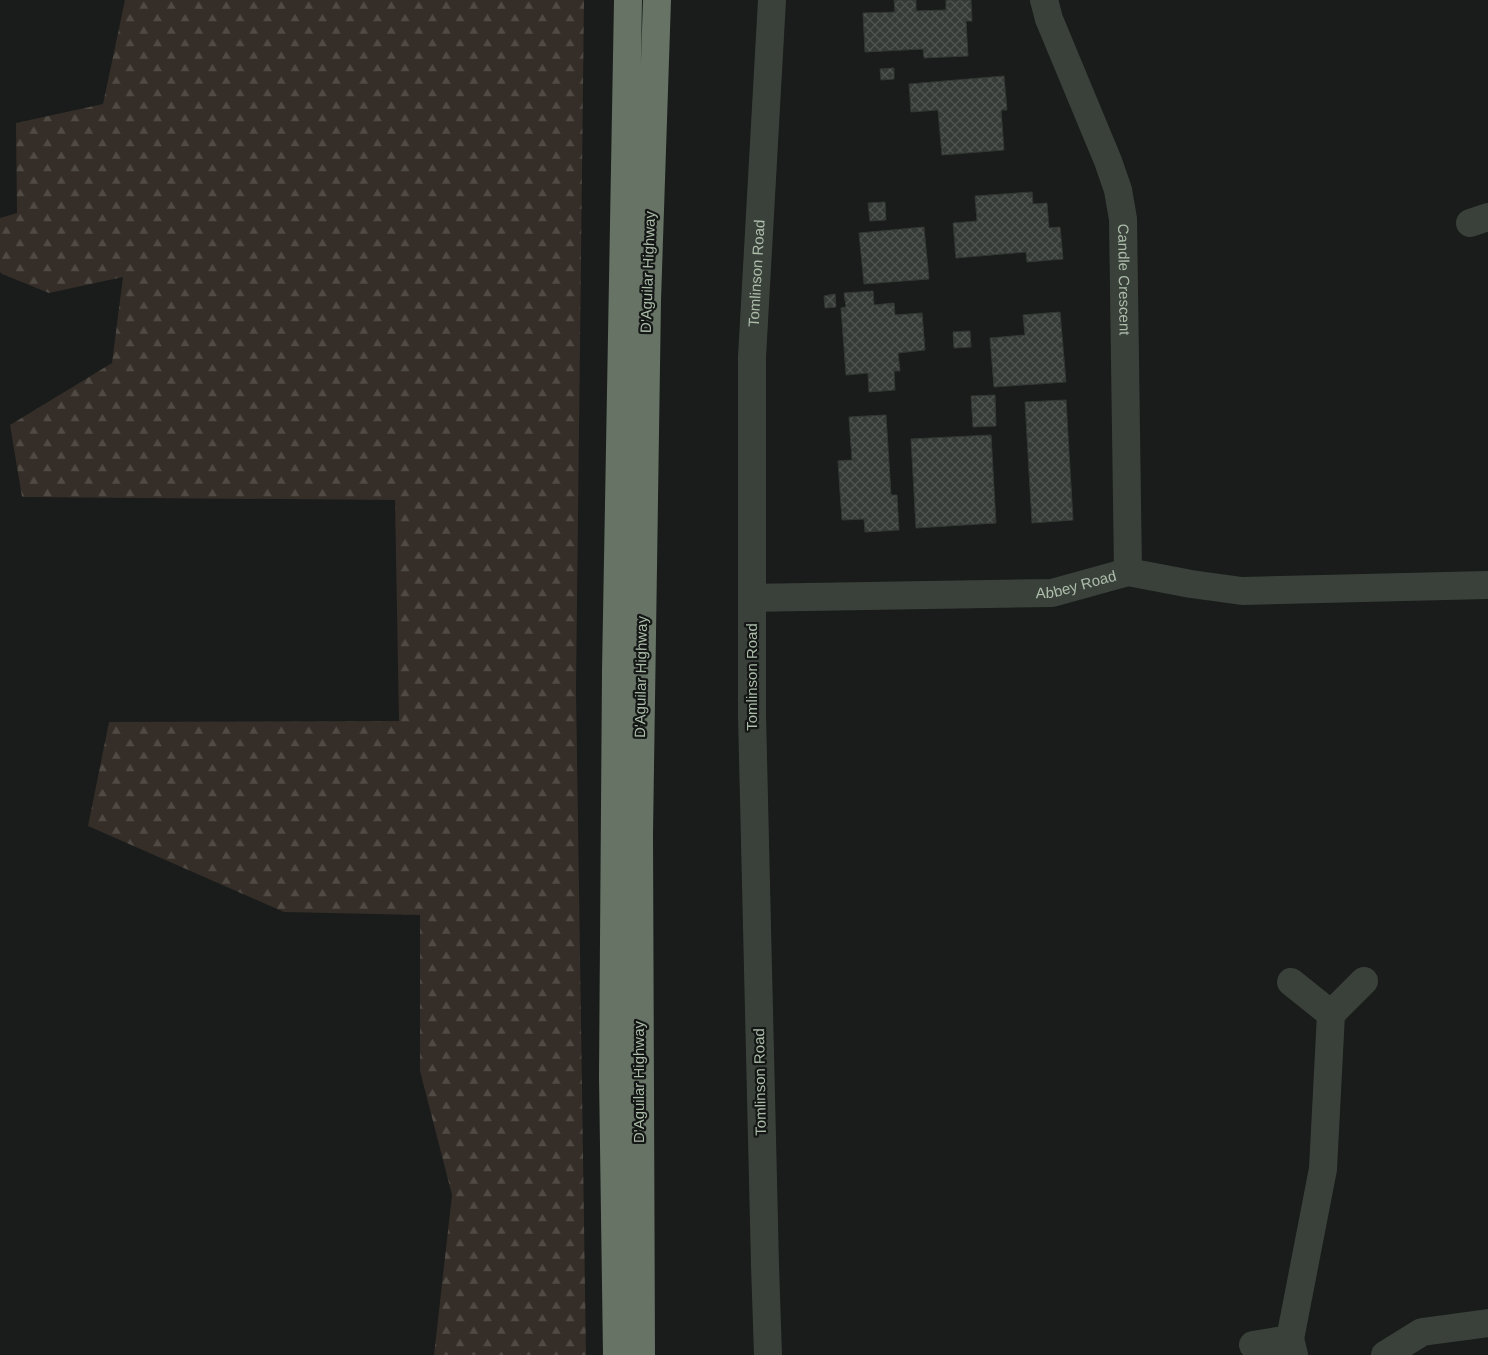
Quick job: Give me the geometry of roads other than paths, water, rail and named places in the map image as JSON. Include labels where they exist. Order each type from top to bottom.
[{"type":"highway","name":"D'Aguilar Highway","points":[[616,1355],[613,1076],[616,681],[628,0]]},
{"type":"highway","name":"D'Aguilar Highway","points":[[641,1355],[639,834],[647,300],[657,0]]},
{"type":"street","name":"Tomlinson Road","points":[[768,1355],[753,755],[752,357],[772,0]]},
{"type":"street","name":"Candle Crescent","points":[[1044,0],[1049,19],[1108,161],[1118,190],[1123,218],[1128,572]]},
{"type":"street","name":"Abbey Road","points":[[752,598],[1052,593],[1128,572],[1242,591],[1488,585]]},
{"type":"street","points":[[1253,1345],[1292,1347],[1323,1169],[1331,1014],[1364,981]]},
{"type":"street","points":[[1291,982],[1331,1014]]},
{"type":"street","points":[[1385,1355],[1422,1332],[1488,1323]]}]
